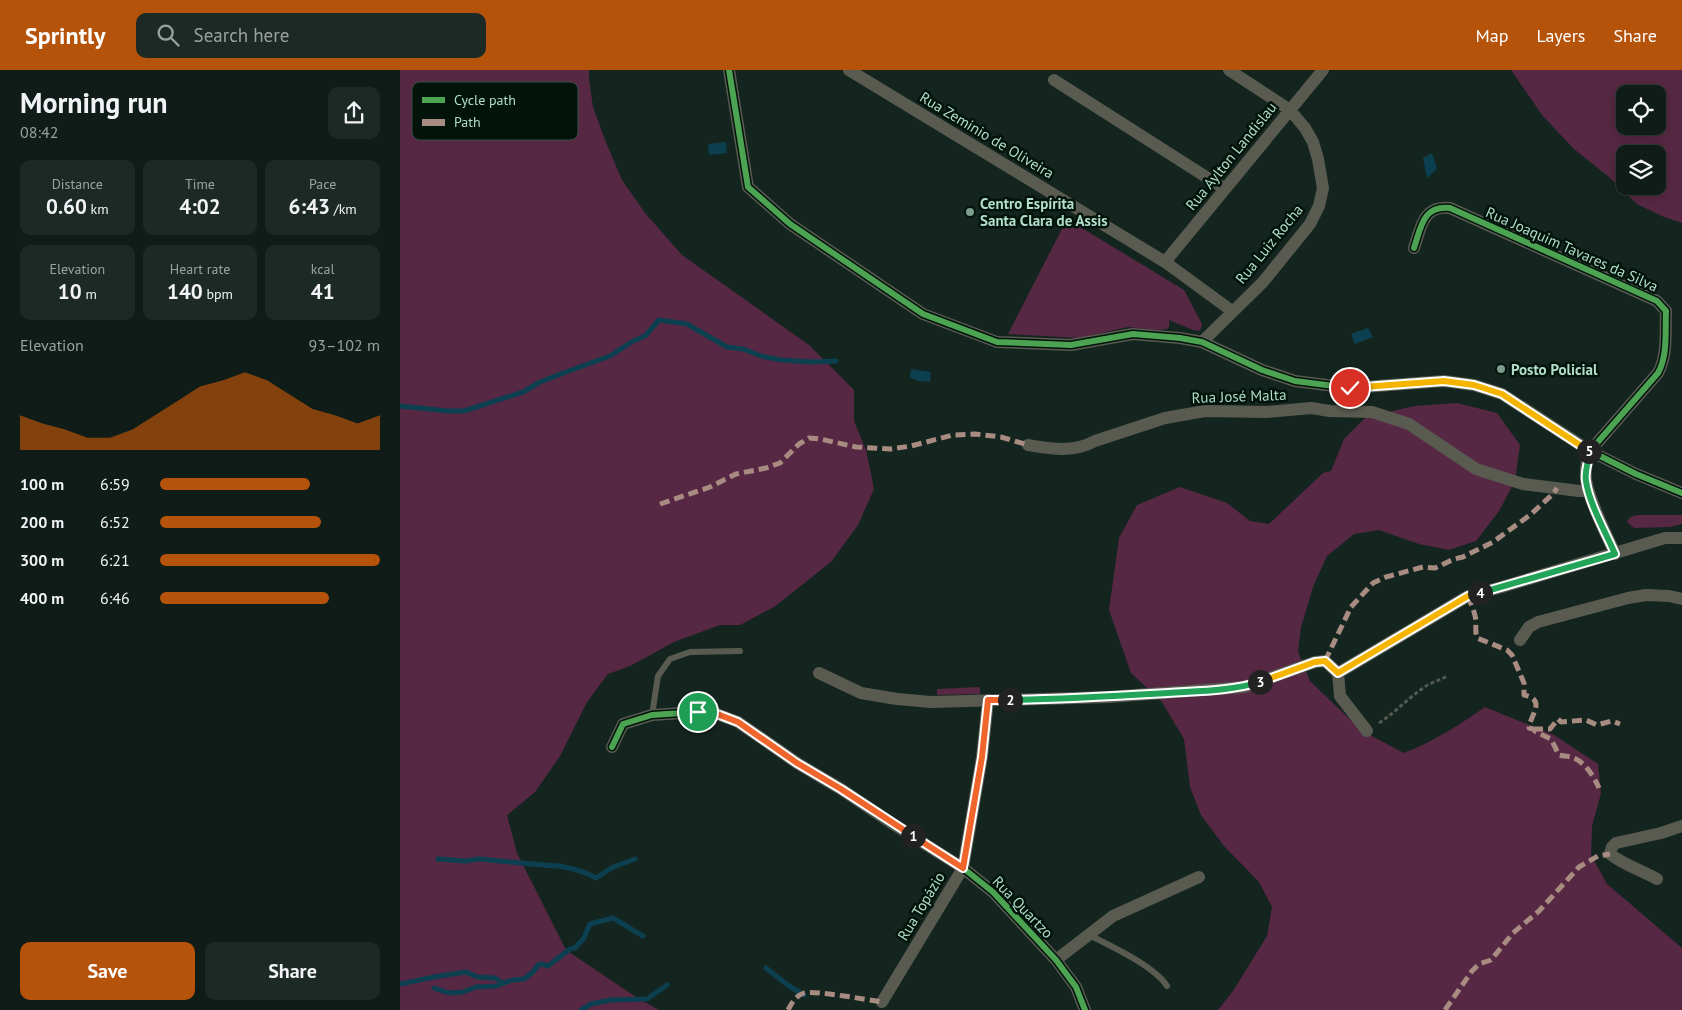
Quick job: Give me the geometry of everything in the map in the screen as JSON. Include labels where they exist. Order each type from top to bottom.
[{"type":"street","name":"Rua José Malta","points":[[729,70],[748,187],[790,224],[923,314],[997,342],[1071,346],[1133,334],[1180,338],[1202,342],[1262,370],[1295,381],[1350,388],[1444,381],[1474,385],[1502,394],[1590,451],[1636,474],[1682,493]]},
{"type":"street","name":"Rua Zeminio de Oliveira","points":[[849,70],[1165,262],[1232,311]]},
{"type":"street","name":"Rua Luiz Rocha","points":[[1202,342],[1263,282],[1310,224],[1319,206],[1323,188],[1313,142],[1305,128],[1290,110],[1229,70]]},
{"type":"street","name":"Rua Aylton Landislau","points":[[1165,262],[1323,70]]},
{"type":"street","points":[[1054,80],[1225,189]]},
{"type":"street","name":"Rua Joaquim Tavares da Silva","points":[[1414,248],[1422,222],[1427,215],[1433,209],[1440,207],[1450,208],[1657,301],[1663,306],[1666,311],[1665,359],[1662,366],[1590,451]]},
{"type":"street","name":"Rua José Malta","points":[[1028,445],[1052,449],[1084,447],[1095,441],[1165,418],[1205,411],[1267,412],[1311,408],[1330,411],[1372,412],[1409,424],[1476,469],[1523,484],[1579,492],[1588,490]]},
{"type":"street","points":[[1590,451],[1586,464],[1588,490],[1615,554]]},
{"type":"street","points":[[1338,673],[1468,596],[1665,538],[1682,538]]},
{"type":"street","points":[[1520,640],[1529,626],[1538,622],[1628,598],[1646,595],[1669,596],[1682,599]]},
{"type":"street","points":[[819,673],[861,693],[931,702],[1109,696],[1244,687],[1315,662],[1325,661],[1338,673],[1340,696],[1367,731]]},
{"type":"street","name":"Rua Topázio","points":[[882,1002],[963,868],[980,767],[988,700]]},
{"type":"street","name":"Rua Quartzo","points":[[612,747],[623,724],[652,715],[698,712],[717,714],[738,722],[797,763],[841,789],[963,868],[993,892],[1056,960],[1113,916],[1199,877]]},
{"type":"street","points":[[1657,880],[1610,854],[1612,847],[1616,843],[1682,826]]},
{"type":"street","points":[[1056,960],[1076,986],[1085,1010]]},
{"type":"lane","points":[[652,715],[658,676],[670,660],[690,652],[740,651]]},
{"type":"lane","points":[[1089,935],[1151,970],[1167,986]]},
{"type":"path","points":[[1367,731],[1392,715],[1428,685],[1448,676]]},
{"type":"shaded area","points":[[400,70],[589,70],[593,107],[605,140],[622,180],[645,213],[682,255],[809,345],[854,390],[854,421],[866,450],[874,489],[858,525],[831,562],[774,607],[740,625],[720,625],[674,642],[630,666],[608,674],[587,702],[560,756],[535,792],[507,815],[517,853],[566,950],[636,997],[659,1010],[400,1010]]},
{"type":"shaded area","points":[[1511,70],[1682,70],[1682,223],[1637,204],[1628,195],[1666,195],[1666,145],[1616,145],[1616,184],[1574,149],[1542,115]]},
{"type":"shaded area","points":[[1067,219],[1184,290],[1202,324],[1200,331],[1169,320],[1169,327],[1167,329],[1156,330],[1128,327],[1079,338],[1008,334]]},
{"type":"shaded area","points":[[1457,403],[1497,413],[1520,445],[1515,481],[1499,511],[1476,541],[1449,550],[1419,544],[1379,530],[1354,534],[1327,556],[1314,584],[1301,627],[1298,652],[1310,681],[1362,731],[1404,753],[1446,733],[1485,707],[1554,735],[1598,764],[1601,793],[1592,826],[1591,855],[1607,884],[1682,948],[1682,1010],[1218,1010],[1233,991],[1267,936],[1272,907],[1259,882],[1224,846],[1201,815],[1190,787],[1184,739],[1162,702],[1131,673],[1109,610],[1119,538],[1137,505],[1180,487],[1227,503],[1250,521],[1269,524],[1323,473],[1331,471],[1344,439],[1366,417],[1415,406]]},
{"type":"shaded area","points":[[1637,515],[1682,515],[1682,524],[1670,527],[1634,528],[1627,522],[1630,517]]},
{"type":"shaded area","points":[[980,687],[980,694],[937,695],[937,689]]},
{"type":"water","points":[[726,142],[727,153],[709,155],[708,144]]},
{"type":"water","points":[[1432,153],[1437,169],[1427,178],[1423,158]]},
{"type":"water","points":[[1368,328],[1373,337],[1355,344],[1351,334]]},
{"type":"water","points":[[911,369],[931,372],[930,382],[918,381],[910,377]]},
{"type":"waterway","points":[[400,406],[464,411],[523,392],[540,382],[610,356],[633,341],[645,336],[659,320],[687,324],[727,347],[743,349],[761,356],[781,360],[836,361]]},
{"type":"waterway","points":[[438,859],[465,861],[479,859],[557,866],[578,870],[596,878],[613,867],[635,859]]},
{"type":"waterway","points":[[434,988],[449,993],[463,992],[476,987],[496,986],[512,980],[524,979],[538,965],[548,966],[570,949],[575,948],[584,938],[590,924],[613,918],[643,936]]},
{"type":"waterway","points":[[766,968],[804,995]]},
{"type":"waterway","points":[[400,984],[466,972],[477,977],[495,978],[503,983]]},
{"type":"waterway","points":[[581,1010],[591,1004],[610,1000],[647,999],[667,985]]},
{"type":"marked path","points":[[660,504],[710,487],[736,474],[780,463],[799,444],[809,438],[856,447],[891,449],[953,435],[975,434],[1001,437],[1028,445]]},
{"type":"marked path","points":[[1325,661],[1351,607],[1373,583],[1386,577],[1423,567],[1435,568],[1493,542],[1530,515],[1557,488]]},
{"type":"marked path","points":[[1468,596],[1476,621],[1477,638],[1507,650],[1512,655],[1524,683],[1524,695],[1535,700],[1536,708],[1529,728],[1551,739],[1559,755],[1571,757],[1581,762],[1592,774],[1599,788]]},
{"type":"marked path","points":[[1533,729],[1550,729],[1558,719],[1561,722],[1586,720],[1597,725],[1612,721],[1620,724]]},
{"type":"marked path","points":[[1445,1010],[1472,971],[1479,964],[1491,960],[1513,933],[1539,911],[1579,867],[1598,856],[1610,854]]},
{"type":"marked path","points":[[788,1010],[798,996],[809,992],[882,1002]]},
{"type":"cycle path","points":[[729,70],[748,187],[790,224],[923,314],[997,342],[1071,345],[1133,334],[1180,338],[1202,342],[1262,370],[1295,381],[1350,388],[1444,381],[1474,385],[1502,394],[1590,451],[1636,474],[1682,493]]},
{"type":"cycle path","points":[[1414,248],[1424,219],[1434,210],[1450,208],[1657,301],[1666,311],[1665,351],[1658,373],[1590,451],[1587,461],[1587,486],[1615,554]]},
{"type":"cycle path","points":[[612,747],[623,724],[652,715],[698,712],[717,714],[738,722],[797,763],[841,789],[963,868],[993,892],[1056,960],[1076,987],[1085,1010]]},
{"type":"place","name":"Centro Espírita Santa Clara de Assis","points":[[970,212]]},
{"type":"place","name":"Posto Policial","points":[[1501,369]]},
{"type":"route","points":[[698,712],[717,714],[738,722],[797,763],[841,789],[963,868],[972,825],[988,700],[1109,696],[1244,687],[1315,662],[1325,661],[1338,673],[1468,596],[1615,554],[1588,490],[1586,464],[1590,451],[1538,416],[1502,394],[1474,385],[1444,381],[1350,388]]}]
